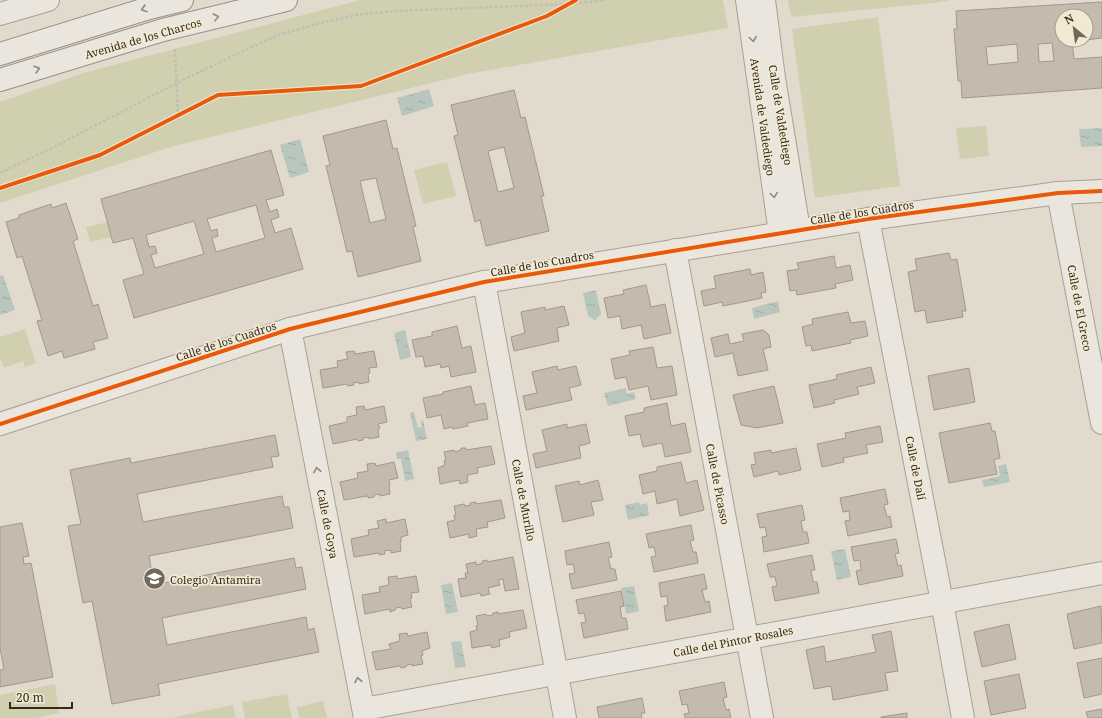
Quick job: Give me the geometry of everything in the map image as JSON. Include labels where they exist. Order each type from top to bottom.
[{"type":"street","points":[[0,14],[48,0]]},
{"type":"street","points":[[0,54],[149,8],[182,0]]},
{"type":"street","name":"Avenida de los Charcos","points":[[0,80],[163,30],[286,0]]},
{"type":"street","name":"Avenida de Valdediego","points":[[747,0],[789,232]]},
{"type":"street","name":"Calle de Valdediego","points":[[764,0],[774,78],[789,232]]},
{"type":"street","name":"Calle de los Cuadros","points":[[0,424],[290,329],[484,282],[868,219],[1058,193],[1102,191]]},
{"type":"street","name":"Calle de El Greco","points":[[1058,193],[1102,423]]},
{"type":"street","name":"Calle de Dalí","points":[[868,219],[963,718]]},
{"type":"street","name":"Calle de Picasso","points":[[674,250],[762,718]]},
{"type":"street","name":"Calle de Murillo","points":[[484,282],[565,718]]},
{"type":"street","name":"Calle de Goya","points":[[290,329],[364,714]]},
{"type":"street","name":"Calle del Pintor Rosales","points":[[364,714],[557,674],[1102,573]]},
{"type":"path","points":[[558,10],[576,0]]},
{"type":"path","points":[[0,173],[177,83],[278,35],[356,15],[394,10],[570,4],[606,0]]},
{"type":"path","points":[[175,48],[178,116]]},
{"type":"path","points":[[171,119],[185,112]]},
{"type":"green space","points":[[360,0],[723,0],[728,28],[468,74],[174,146],[0,203],[0,102],[83,73]]},
{"type":"green space","points":[[788,0],[951,0],[791,17]]},
{"type":"green space","points":[[878,17],[900,186],[815,198],[792,29]]},
{"type":"green space","points":[[986,126],[989,156],[960,159],[956,128]]},
{"type":"green space","points":[[447,162],[456,196],[423,204],[414,170]]},
{"type":"green space","points":[[108,222],[112,237],[90,242],[86,227]]},
{"type":"green space","points":[[25,329],[36,363],[25,367],[23,361],[4,368],[0,357],[0,337]]},
{"type":"green space","points":[[55,684],[59,713],[37,718],[0,718],[0,695]]},
{"type":"green space","points":[[287,694],[292,718],[245,718],[242,702]]},
{"type":"green space","points":[[323,701],[327,718],[299,718],[297,707]]},
{"type":"green space","points":[[233,705],[236,718],[174,717]]},
{"type":"water","points":[[429,89],[434,106],[402,116],[397,98]]},
{"type":"water","points":[[1102,128],[1102,146],[1081,147],[1079,129]]},
{"type":"water","points":[[300,139],[309,172],[290,178],[280,145]]},
{"type":"water","points":[[3,275],[15,310],[0,315],[0,276]]},
{"type":"water","points":[[596,290],[601,314],[595,320],[588,316],[583,293]]},
{"type":"water","points":[[778,301],[780,312],[754,319],[752,308]]},
{"type":"water","points":[[405,330],[411,357],[400,360],[394,333]]},
{"type":"water","points":[[626,388],[627,394],[634,392],[636,399],[608,406],[604,393]]},
{"type":"water","points":[[414,412],[418,428],[422,427],[421,421],[423,420],[427,439],[416,441],[410,413]]},
{"type":"water","points":[[408,450],[414,479],[405,481],[401,459],[397,459],[396,453]]},
{"type":"water","points":[[1006,464],[1010,482],[984,487],[982,480],[1000,476],[998,466]]},
{"type":"water","points":[[639,502],[640,505],[647,503],[649,515],[628,520],[625,505]]},
{"type":"water","points":[[845,549],[851,577],[837,580],[831,551]]},
{"type":"water","points":[[452,583],[458,612],[446,614],[441,585]]},
{"type":"water","points":[[634,586],[639,611],[626,614],[621,588]]},
{"type":"water","points":[[461,641],[466,667],[455,668],[451,642]]},
{"type":"building","points":[[1102,2],[1102,38],[1094,39],[1094,8],[1054,8],[1054,48],[1073,48],[1074,59],[1102,57],[1102,88],[962,98],[961,81],[958,81],[954,29],[957,29],[956,11]],"holes":[[[1052,43],[1054,61],[1039,62],[1038,44]],[[1017,44],[1018,62],[988,65],[986,47]]]},
{"type":"building","points":[[514,90],[521,118],[525,117],[544,196],[541,196],[549,231],[486,246],[480,220],[475,222],[454,136],[458,135],[451,105]],"holes":[[[504,147],[514,188],[498,192],[488,151]]]},
{"type":"building","points":[[386,120],[393,149],[397,148],[416,226],[413,227],[421,261],[358,277],[352,251],[347,252],[326,166],[330,165],[323,136]],"holes":[[[376,178],[386,219],[370,223],[360,181]]]},
{"type":"building","points":[[271,150],[284,195],[266,200],[270,212],[277,209],[279,217],[271,220],[275,233],[291,228],[303,269],[134,318],[123,280],[144,274],[133,238],[113,243],[101,199]],"holes":[[[256,205],[265,238],[216,252],[212,238],[218,236],[217,229],[211,231],[207,219]],[[194,221],[204,254],[155,268],[151,255],[157,253],[155,246],[149,247],[146,235]]]},
{"type":"building","points":[[66,203],[78,239],[73,241],[93,306],[98,304],[108,338],[93,342],[95,349],[64,358],[62,351],[48,356],[37,321],[42,320],[22,256],[17,258],[6,222],[19,218],[19,215],[51,204],[52,208]]},
{"type":"building","points":[[949,253],[951,260],[957,259],[966,311],[962,311],[963,317],[927,323],[925,310],[915,312],[908,272],[917,270],[915,259]]},
{"type":"building","points":[[834,256],[836,268],[850,265],[853,280],[835,284],[836,288],[797,295],[796,290],[790,291],[787,271],[799,269],[797,263]]},
{"type":"building","points":[[750,269],[751,275],[763,272],[766,292],[761,293],[762,298],[723,306],[722,302],[704,306],[701,291],[716,288],[714,276]]},
{"type":"building","points":[[646,285],[651,307],[665,304],[671,333],[644,339],[641,325],[622,329],[620,316],[608,318],[604,298],[624,294],[623,290]]},
{"type":"building","points":[[564,306],[569,325],[557,328],[559,341],[514,351],[511,337],[525,333],[521,312],[545,307],[545,310]]},
{"type":"building","points":[[848,312],[851,323],[865,321],[868,336],[850,340],[851,343],[812,351],[811,345],[806,346],[802,327],[813,324],[812,319]]},
{"type":"building","points":[[457,326],[462,348],[471,346],[476,372],[451,377],[449,366],[441,368],[440,364],[425,367],[423,356],[416,357],[412,340],[432,336],[432,332]]},
{"type":"building","points":[[763,330],[769,335],[771,347],[763,349],[768,370],[738,376],[733,353],[715,357],[711,338],[728,334],[730,344],[744,341],[742,334]]},
{"type":"building","points":[[653,347],[657,368],[672,366],[677,395],[651,400],[648,386],[629,390],[626,377],[615,379],[611,359],[630,355],[629,351]]},
{"type":"building","points":[[354,351],[355,354],[374,351],[377,367],[369,368],[369,382],[359,384],[359,382],[348,386],[347,384],[323,388],[320,370],[338,367],[337,361],[348,359],[346,352]]},
{"type":"building","points":[[557,366],[558,370],[576,366],[581,385],[569,388],[572,400],[526,410],[523,396],[537,393],[532,372]]},
{"type":"building","points":[[871,367],[875,383],[857,387],[859,394],[834,400],[835,403],[814,408],[809,385],[837,379],[836,375]]},
{"type":"building","points":[[969,368],[975,402],[934,410],[928,376]]},
{"type":"building","points":[[471,386],[475,405],[485,403],[488,419],[467,423],[468,426],[444,429],[441,415],[427,418],[423,398]]},
{"type":"building","points":[[774,386],[783,423],[757,428],[741,425],[733,395]]},
{"type":"building","points":[[667,403],[671,426],[685,423],[691,452],[665,457],[662,443],[643,447],[640,434],[629,436],[625,416],[644,412],[644,408]]},
{"type":"building","points":[[364,406],[365,410],[384,406],[387,422],[378,424],[380,428],[378,429],[379,437],[369,439],[369,437],[358,441],[357,439],[333,444],[329,426],[347,422],[347,417],[357,415],[356,407]]},
{"type":"building","points":[[990,423],[992,431],[995,431],[1000,458],[994,460],[997,474],[949,483],[939,433]]},
{"type":"building","points":[[567,424],[567,428],[586,424],[590,443],[579,446],[581,458],[536,468],[533,454],[547,451],[542,430]]},
{"type":"building","points":[[880,426],[883,442],[866,445],[868,453],[843,458],[844,462],[822,467],[817,444],[846,438],[845,433]]},
{"type":"building","points":[[275,435],[279,456],[271,457],[273,467],[137,494],[143,522],[282,496],[284,507],[289,507],[293,528],[149,556],[154,585],[294,558],[296,568],[302,567],[306,589],[162,618],[167,645],[306,617],[308,630],[314,628],[319,652],[158,684],[160,695],[112,704],[92,601],[83,603],[68,526],[81,524],[70,470],[130,458],[131,463]]},
{"type":"building","points":[[491,446],[495,464],[477,468],[478,473],[467,475],[468,482],[460,484],[459,480],[440,484],[438,468],[445,465],[444,461],[446,460],[444,452],[454,450],[455,452],[461,450],[461,448],[466,448],[466,450]]},
{"type":"building","points":[[796,448],[801,470],[779,475],[778,471],[754,477],[751,465],[756,464],[754,453],[771,450],[771,453]]},
{"type":"building","points":[[394,462],[398,478],[389,480],[390,494],[380,496],[380,494],[368,498],[367,496],[344,500],[340,482],[358,478],[357,473],[368,471],[367,464],[375,463],[376,466]]},
{"type":"building","points":[[681,462],[686,483],[697,480],[704,510],[680,516],[677,499],[657,504],[655,491],[643,494],[639,475],[657,471],[657,467]]},
{"type":"building","points":[[598,480],[603,500],[591,502],[594,515],[563,522],[555,486],[579,481],[580,485]]},
{"type":"building","points":[[885,489],[888,504],[884,505],[887,517],[890,516],[892,527],[848,536],[845,521],[850,520],[849,511],[843,512],[840,498]]},
{"type":"building","points":[[501,500],[505,518],[487,522],[488,527],[476,529],[477,536],[469,538],[469,534],[450,538],[447,522],[455,520],[454,515],[456,515],[454,506],[464,504],[465,506],[476,502],[476,504]]},
{"type":"building","points":[[802,505],[805,520],[801,521],[803,532],[807,532],[809,543],[764,552],[762,537],[767,536],[765,527],[760,528],[757,514]]},
{"type":"building","points":[[386,519],[386,523],[405,519],[408,535],[401,537],[401,551],[391,553],[391,550],[384,551],[385,554],[379,555],[379,553],[354,557],[351,539],[369,535],[368,530],[379,528],[377,521]]},
{"type":"building","points":[[22,523],[29,556],[23,557],[24,564],[31,563],[53,677],[0,687],[0,670],[4,669],[0,648],[0,527]]},
{"type":"building","points":[[691,525],[694,540],[690,541],[693,552],[696,552],[698,563],[654,572],[651,557],[656,556],[654,547],[649,548],[646,534]]},
{"type":"building","points":[[896,539],[899,553],[895,554],[898,566],[901,565],[903,576],[859,585],[856,571],[861,570],[860,560],[854,561],[851,547]]},
{"type":"building","points":[[609,542],[612,557],[608,558],[611,569],[615,569],[617,580],[572,589],[569,574],[575,573],[573,564],[567,565],[565,551]]},
{"type":"building","points":[[812,555],[815,570],[811,570],[813,582],[817,582],[819,593],[775,601],[772,587],[777,586],[775,577],[770,577],[767,564]]},
{"type":"building","points":[[513,557],[519,589],[505,591],[503,579],[498,580],[500,585],[488,588],[490,594],[481,596],[480,593],[461,597],[458,579],[466,578],[465,573],[468,573],[466,564],[476,562],[476,565],[483,563],[482,561],[487,560],[487,562]]},
{"type":"building","points":[[704,574],[707,589],[702,590],[705,602],[709,601],[711,612],[666,621],[664,606],[668,605],[667,596],[661,597],[659,583]]},
{"type":"building","points":[[397,576],[397,579],[416,576],[419,592],[411,593],[412,598],[410,599],[412,607],[402,609],[401,607],[396,608],[390,612],[390,609],[365,614],[362,595],[380,592],[379,587],[389,585],[388,577]]},
{"type":"building","points":[[621,591],[624,606],[620,607],[622,618],[626,618],[628,629],[584,638],[581,623],[586,622],[584,613],[579,614],[576,600]]},
{"type":"building","points":[[1101,606],[1102,643],[1074,649],[1067,614]]},
{"type":"building","points":[[523,610],[527,628],[509,632],[510,637],[499,640],[500,646],[492,648],[491,645],[472,648],[470,632],[477,630],[476,626],[478,625],[476,616],[486,614],[487,616],[498,612],[498,614]]},
{"type":"building","points":[[1009,624],[1016,659],[982,667],[974,632]]},
{"type":"building","points":[[891,631],[898,671],[885,673],[888,690],[833,700],[831,686],[814,689],[806,650],[824,646],[826,662],[876,652],[872,635]]},
{"type":"building","points":[[427,632],[430,648],[422,651],[423,655],[421,656],[423,664],[412,666],[412,664],[401,668],[400,666],[376,670],[372,652],[391,649],[389,644],[400,641],[399,634],[407,633],[408,636]]},
{"type":"building","points":[[1102,658],[1102,694],[1084,698],[1077,663]]},
{"type":"building","points":[[1019,674],[1026,708],[991,715],[984,681]]},
{"type":"building","points":[[724,682],[727,697],[723,698],[726,710],[729,709],[731,718],[685,718],[684,714],[689,713],[687,704],[682,705],[679,691]]},
{"type":"building","points":[[642,698],[645,713],[641,713],[642,718],[599,718],[597,707]]},
{"type":"building","points":[[1102,709],[1102,718],[1088,718],[1086,712]]},
{"type":"building","points":[[907,713],[907,718],[881,718],[881,717]]},
{"type":"cycle path","points":[[0,188],[100,155],[218,95],[361,86],[547,16],[576,0]]},
{"type":"cycle path","points":[[0,424],[290,329],[484,282],[868,219],[1058,193],[1102,191]]},
{"type":"place","name":"Colegio Antamira","points":[[154,579]]}]
